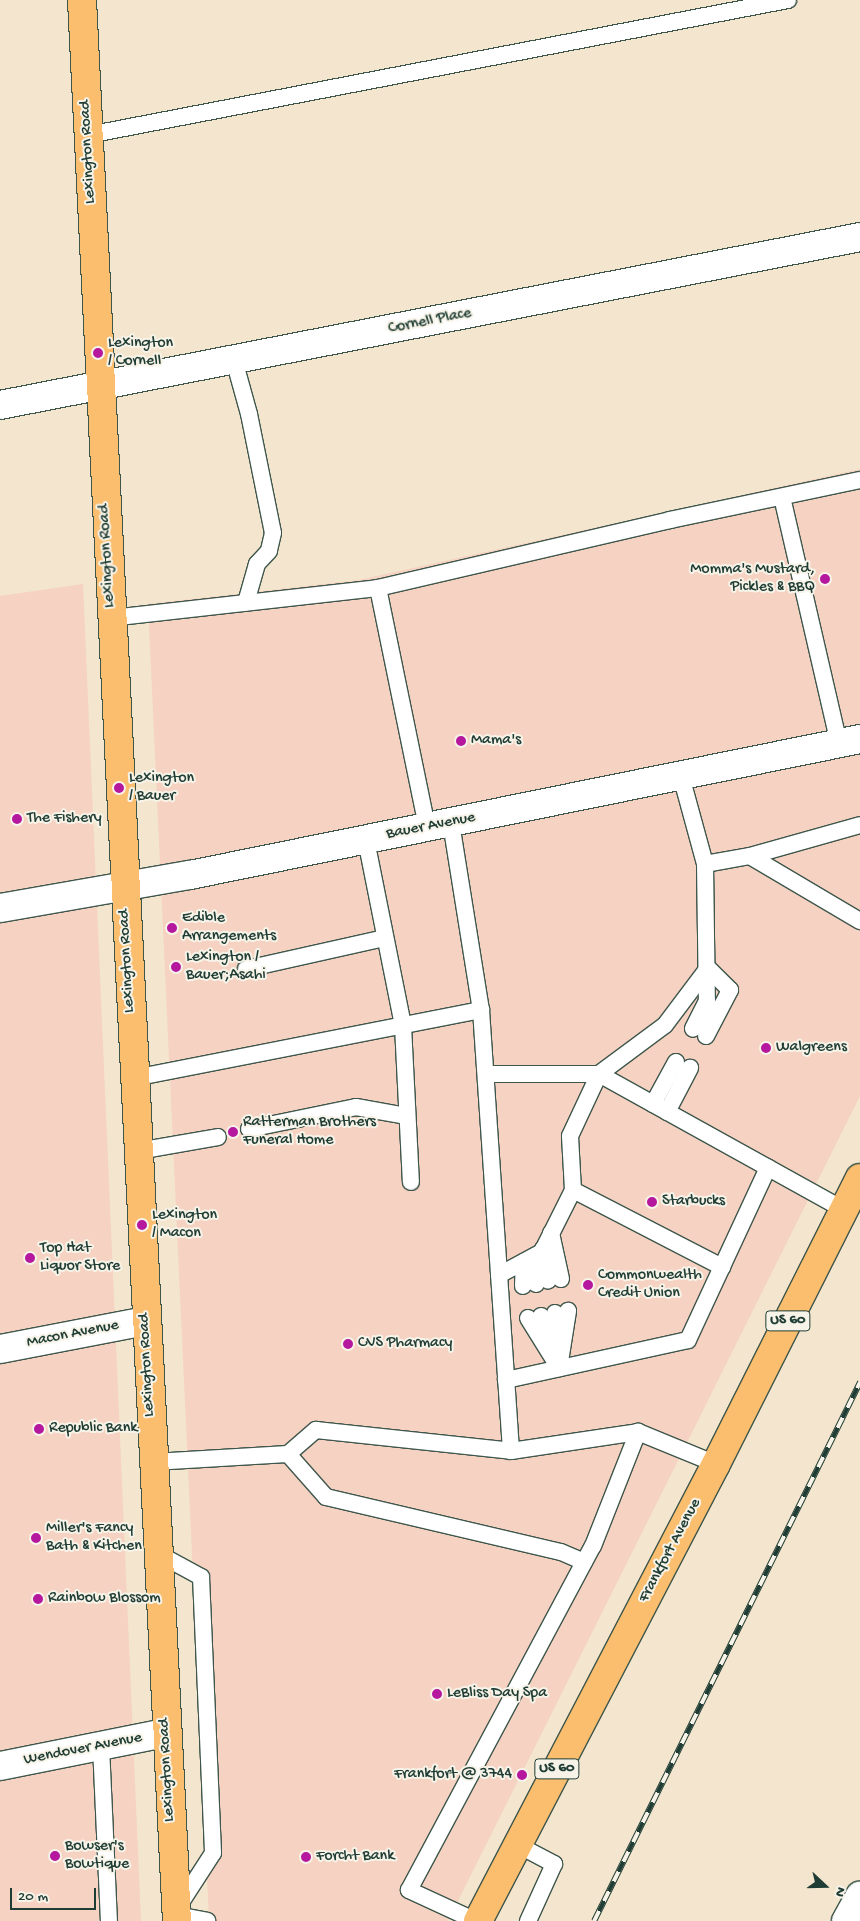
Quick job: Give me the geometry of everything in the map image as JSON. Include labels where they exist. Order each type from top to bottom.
[{"type":"main road","name":"Lexington Road","points":[[82,0],[165,1733],[177,1915]]},
{"type":"main road","name":"Frankfort Avenue","points":[[477,1921],[716,1464],[860,1178]]},
{"type":"street","name":"Cornell Place","points":[[0,405],[860,237]]},
{"type":"street","name":"Bauer Avenue","points":[[0,908],[366,840],[850,741]]},
{"type":"street","name":"Macon Avenue","points":[[0,1349],[146,1321]]},
{"type":"street","name":"Wendover Avenue","points":[[0,1766],[165,1733]]},
{"type":"street","points":[[846,1921],[860,1896]]},
{"type":"lane","points":[[88,135],[788,0]]},
{"type":"lane","points":[[234,360],[249,414],[273,533],[269,551],[257,564],[246,602]]},
{"type":"lane","points":[[111,618],[378,588],[860,480]]},
{"type":"lane","points":[[782,496],[850,741]]},
{"type":"lane","points":[[378,588],[439,825],[481,1010],[511,1451]]},
{"type":"lane","points":[[681,776],[706,864],[707,1001],[699,1032],[730,990],[708,968]]},
{"type":"lane","points":[[706,864],[750,856],[860,826]]},
{"type":"lane","points":[[366,840],[402,1026],[411,1182]]},
{"type":"lane","points":[[750,856],[860,922]]},
{"type":"lane","points":[[246,969],[385,938]]},
{"type":"lane","points":[[499,1275],[534,1256],[551,1233],[573,1190],[570,1136],[599,1074],[665,1025],[708,968]]},
{"type":"lane","points":[[134,1078],[481,1010]]},
{"type":"lane","points":[[660,1108],[683,1065]]},
{"type":"lane","points":[[486,1074],[599,1074],[844,1210]]},
{"type":"lane","points":[[249,1129],[356,1107],[407,1116]]},
{"type":"lane","points":[[138,1151],[218,1137]]},
{"type":"lane","points":[[506,1380],[688,1340],[768,1168]]},
{"type":"lane","points":[[573,1190],[722,1267]]},
{"type":"lane","points":[[542,1282],[551,1233]]},
{"type":"lane","points":[[534,1256],[542,1282]]},
{"type":"lane","points":[[534,1256],[542,1282]]},
{"type":"lane","points":[[559,1368],[548,1315],[559,1368]]},
{"type":"lane","points":[[153,1462],[288,1454],[316,1430],[511,1451],[638,1432],[716,1464]]},
{"type":"lane","points":[[477,1921],[409,1890],[584,1562],[638,1432]]},
{"type":"lane","points":[[288,1454],[326,1497],[561,1552],[584,1562]]},
{"type":"lane","points":[[157,1553],[202,1578],[214,1853],[177,1915],[207,1921]]},
{"type":"lane","points":[[102,1746],[109,1921]]},
{"type":"lane","points":[[518,1845],[554,1864],[528,1921]]},
{"type":"shaded area","points":[[860,469],[860,1096],[448,1921],[209,1921],[148,604],[359,580]]},
{"type":"shaded area","points":[[83,584],[141,1921],[0,1921],[0,596]]},
{"type":"railway","points":[[594,1921],[860,1382]]},
{"type":"place","name":"Lexington / Cornell","points":[[98,353]]},
{"type":"place","name":"Momma's Mustard, Pickles & BBQ","points":[[825,579]]},
{"type":"place","name":"Mama's","points":[[461,741]]},
{"type":"place","name":"Lexington / Bauer","points":[[119,788]]},
{"type":"place","name":"The Fishery","points":[[17,819]]},
{"type":"place","name":"Edible Arrangements","points":[[172,928]]},
{"type":"place","name":"Lexington / Bauer;Asahi","points":[[176,967]]},
{"type":"place","name":"Walgreens","points":[[766,1048]]},
{"type":"place","name":"Ratterman Brothers Funeral Home","points":[[233,1132]]},
{"type":"place","name":"Starbucks","points":[[652,1202]]},
{"type":"place","name":"Lexington / Macon","points":[[142,1225]]},
{"type":"place","name":"Top Hat Liquor Store","points":[[30,1258]]},
{"type":"place","name":"Commonwealth Credit Union","points":[[588,1285]]},
{"type":"place","name":"CVS Pharmacy","points":[[348,1344]]},
{"type":"place","name":"Republic Bank","points":[[39,1429]]},
{"type":"place","name":"Miller's Fancy Bath & Kitchen","points":[[36,1538]]},
{"type":"place","name":"Rainbow Blossom","points":[[38,1599]]},
{"type":"place","name":"LeBliss Day Spa","points":[[437,1694]]},
{"type":"place","name":"Frankfort @ 3744","points":[[522,1775]]},
{"type":"place","name":"Bowser's Bowtique","points":[[55,1856]]},
{"type":"place","name":"Forcht Bank","points":[[306,1857]]}]
